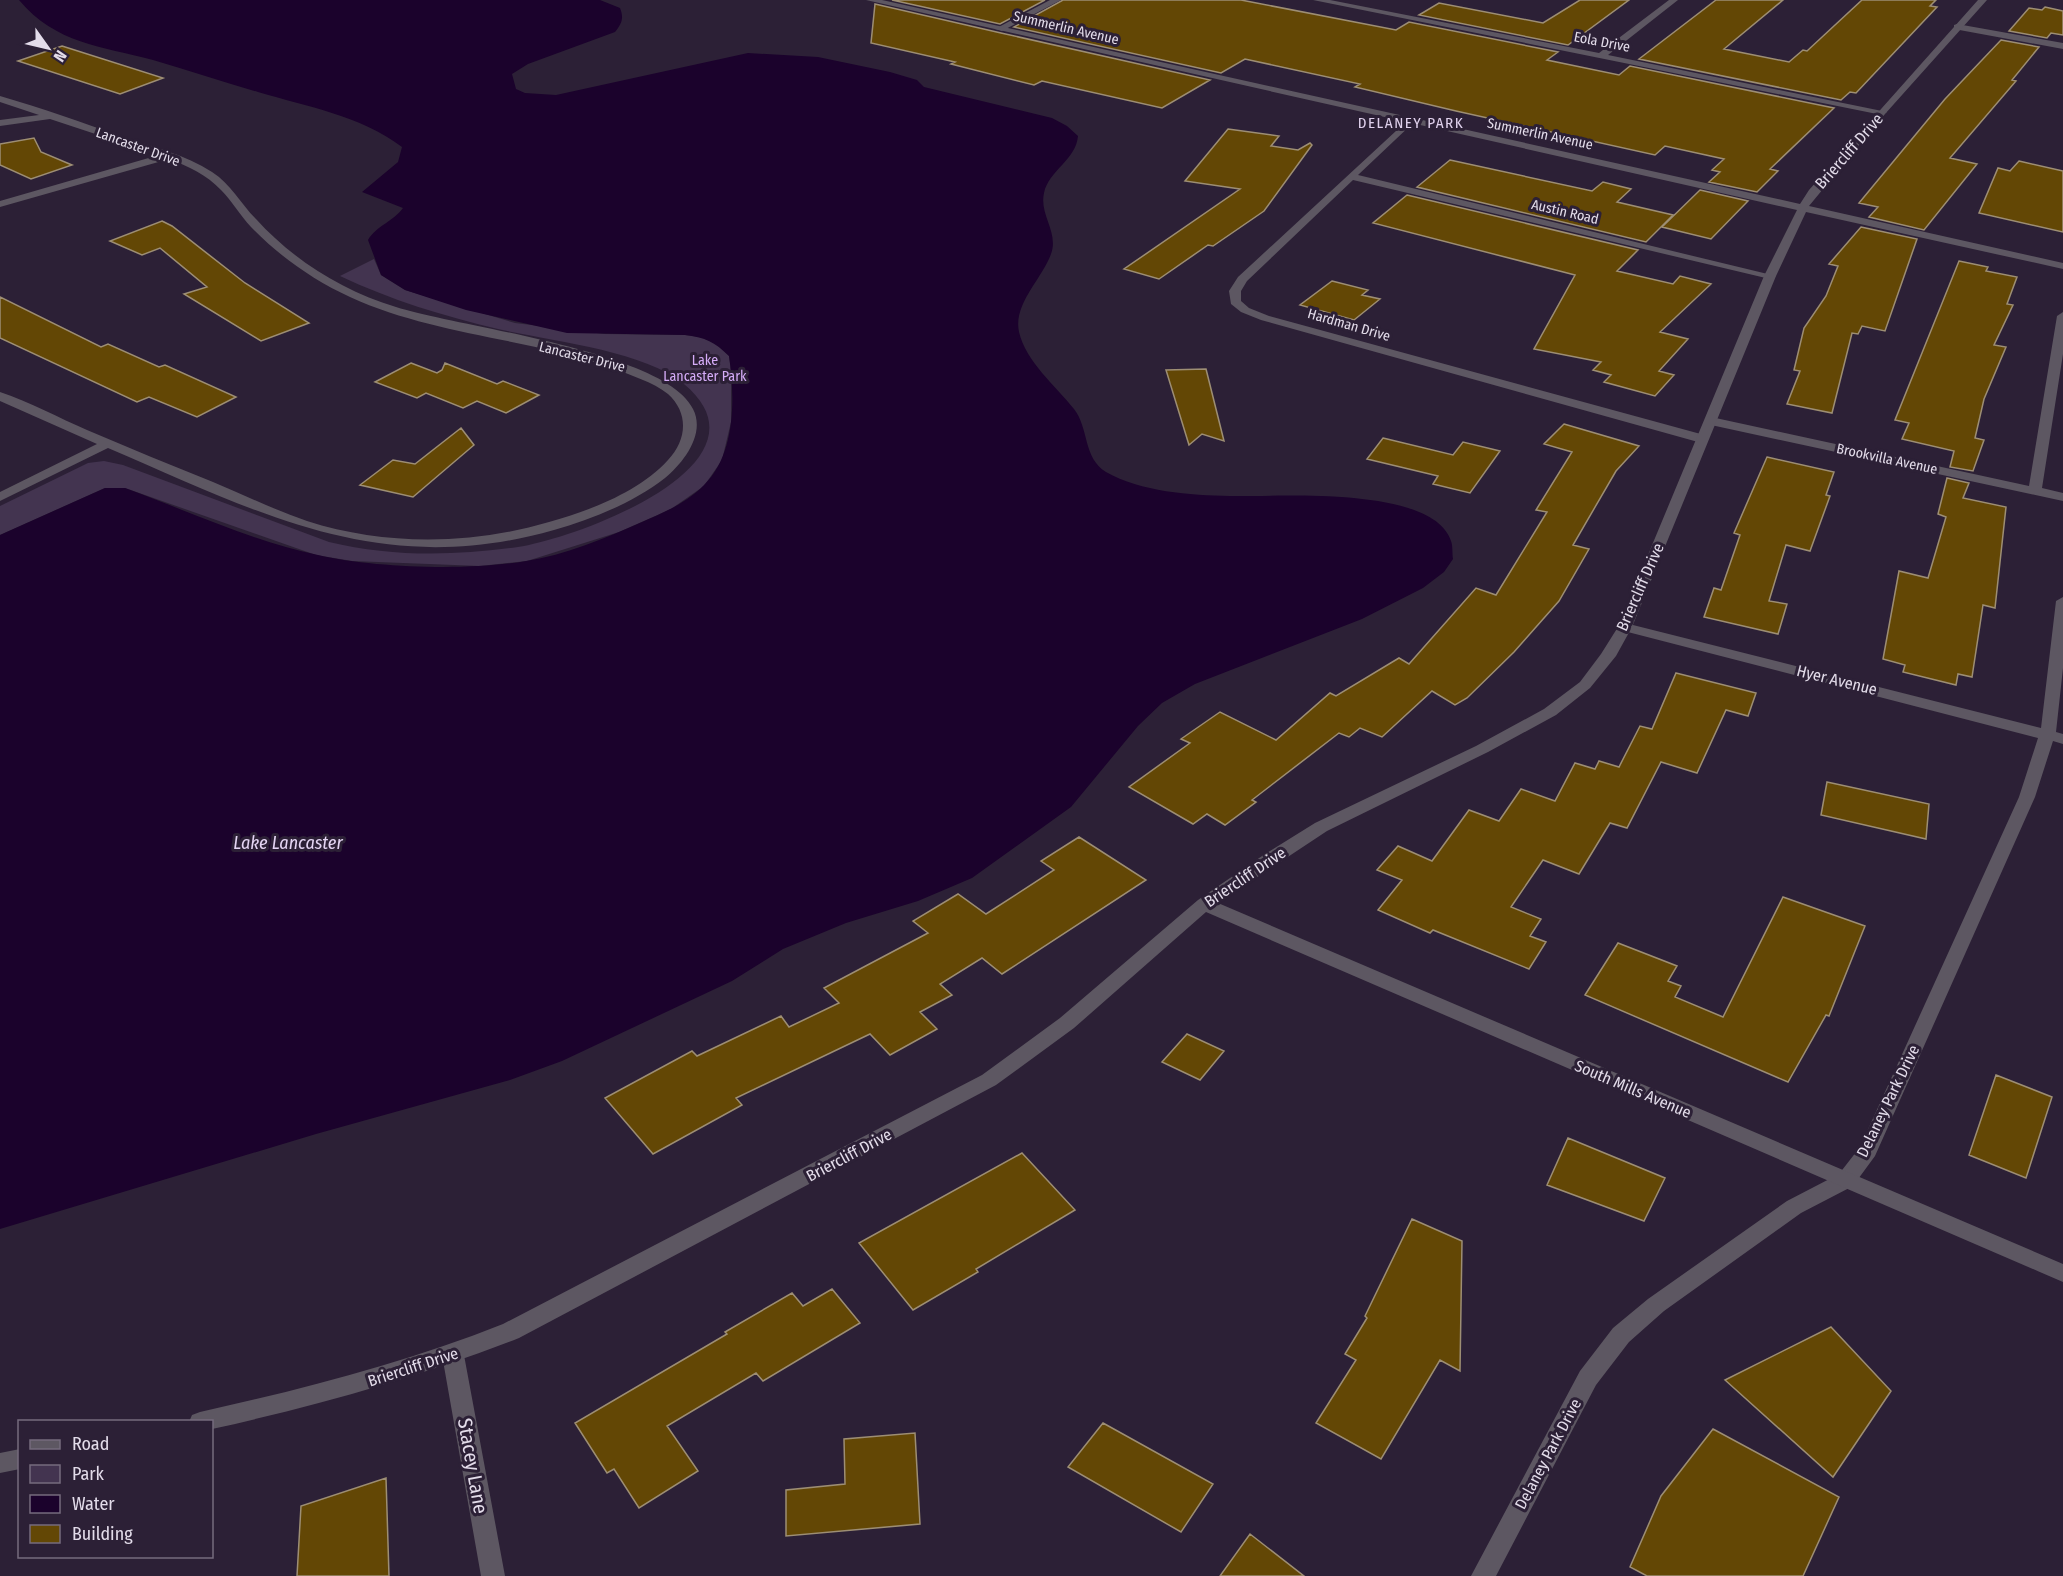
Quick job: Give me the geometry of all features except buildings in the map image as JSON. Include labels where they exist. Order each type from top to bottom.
[{"type":"street","name":"Summerlin Avenue","points":[[870,0],[2063,266]]},
{"type":"street","points":[[999,29],[1057,0]]},
{"type":"street","name":"Eola Drive","points":[[1317,0],[1882,112]]},
{"type":"street","points":[[1601,56],[1674,0]]},
{"type":"street","name":"Briercliff Drive","points":[[209,1420],[358,1385],[453,1355],[537,1319],[989,1080],[1067,1023],[1204,904],[1321,827],[1482,749],[1550,712],[1585,685],[1608,656],[1625,627],[1770,276],[1803,208],[1813,192],[1882,112],[1983,0]]},
{"type":"street","points":[[1379,12],[1388,6]]},
{"type":"street","points":[[1958,27],[2063,46]]},
{"type":"street","name":"Lancaster Drive","points":[[0,99],[168,156],[219,182],[267,238],[314,275],[391,310],[605,360],[643,373],[670,388],[687,406],[690,429],[682,453],[666,472],[626,497],[577,519],[519,534],[456,543],[409,544],[360,538],[314,528],[107,444]]},
{"type":"street","points":[[0,123],[51,116]]},
{"type":"street","name":"Hardman Drive","points":[[1410,121],[1242,279],[1235,291],[1235,302],[1245,310],[1265,318],[1703,440]]},
{"type":"street","points":[[0,204],[168,156]]},
{"type":"street","name":"Austin Road","points":[[1353,177],[1770,276]]},
{"type":"street","points":[[2035,491],[2063,316]]},
{"type":"street","points":[[0,396],[107,444]]},
{"type":"street","name":"Brookvilla Avenue","points":[[1711,421],[2063,497]]},
{"type":"street","points":[[0,497],[107,444]]},
{"type":"street","name":"Delaney Park Drive","points":[[1483,1576],[1588,1378],[1621,1335],[1656,1305],[1794,1207],[1845,1180],[1868,1151],[2056,736],[2063,601]]},
{"type":"street","name":"Hyer Avenue","points":[[1625,627],[2056,736]]},
{"type":"street","name":"South Mills Avenue","points":[[1204,904],[2063,1273]]},
{"type":"street","name":"Stacey Lane","points":[[453,1355],[494,1576]]},
{"type":"street","points":[[0,1463],[18,1459]]},
{"type":"green space","name":"Lake Lancaster Park","points":[[374,259],[381,275],[405,290],[515,323],[605,334],[685,335],[700,337],[715,343],[729,356],[731,371],[731,422],[722,460],[704,486],[671,509],[619,532],[527,561],[480,566],[352,561],[316,555],[125,488],[105,488],[0,535],[0,506],[88,463],[104,461],[123,465],[329,542],[352,547],[399,553],[447,553],[518,547],[546,541],[622,513],[659,492],[689,468],[707,442],[707,414],[684,384],[666,372],[645,363],[595,348],[498,329],[437,313],[378,293],[340,276]]},
{"type":"water","name":"Lake Lancaster","points":[[19,0],[600,0],[620,8],[622,20],[615,32],[528,64],[512,74],[516,89],[525,93],[556,95],[748,53],[818,57],[890,72],[917,80],[924,87],[1052,118],[1067,126],[1078,136],[1073,152],[1051,178],[1044,193],[1044,209],[1053,238],[1053,246],[1047,263],[1020,312],[1019,332],[1028,353],[1042,373],[1079,417],[1093,459],[1099,466],[1120,479],[1166,491],[1199,495],[1315,496],[1385,502],[1415,510],[1438,523],[1451,541],[1453,559],[1444,572],[1423,588],[1362,619],[1195,684],[1162,703],[1138,726],[1071,807],[972,878],[918,901],[846,923],[783,949],[732,981],[562,1061],[510,1080],[316,1134],[0,1229],[0,535],[105,488],[125,488],[220,525],[269,542],[318,555],[366,563],[422,567],[477,566],[526,561],[556,555],[600,540],[658,515],[691,497],[715,472],[722,458],[728,441],[732,407],[729,356],[719,347],[704,339],[685,335],[567,333],[466,310],[405,290],[381,275],[368,240],[403,208],[362,192],[398,162],[402,147],[386,136],[333,113],[80,41],[48,26],[33,15]]},
{"type":"district","name":"DELANEY PARK","points":[[1411,123]]}]
